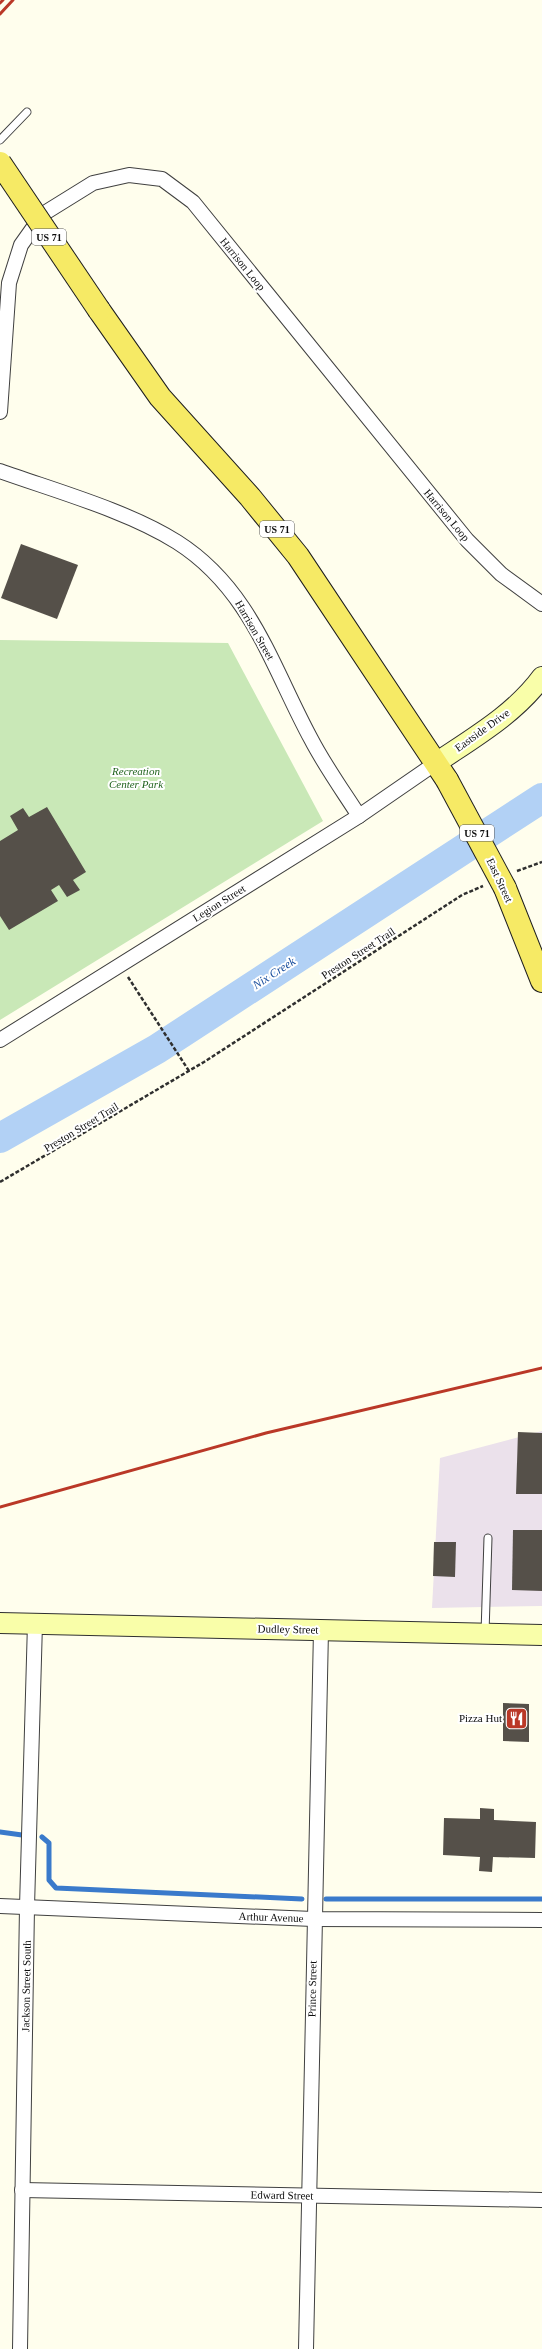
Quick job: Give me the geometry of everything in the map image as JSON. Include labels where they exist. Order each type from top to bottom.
[{"type":"main road","name":"US 71","points":[[0,163],[99,310],[160,397],[250,497],[298,556],[441,772]]},
{"type":"main road","name":"East Street","points":[[441,772],[509,881],[542,981]]},
{"type":"street","name":"Harrison Loop","points":[[0,412],[9,283],[21,245],[43,214],[93,183],[129,175],[162,179],[193,202],[467,540],[501,574],[542,604]]},
{"type":"street","name":"Harrison Street","points":[[0,472],[135,520],[177,542],[206,565],[236,595],[260,634],[311,740],[359,816]]},
{"type":"street","name":"Eastside Drive","points":[[441,772],[500,720],[535,687],[542,677]]},
{"type":"street","name":"Legion Street","points":[[0,1040],[359,816],[441,772]]},
{"type":"street","name":"Dudley Street","points":[[0,1623],[542,1635]]},
{"type":"street","name":"Jackson Street South","points":[[20,2349],[27,1907],[35,1623]]},
{"type":"street","name":"Prince Street","points":[[306,2349],[313,1919],[321,1630]]},
{"type":"street","name":"Arthur Avenue","points":[[0,1906],[313,1919],[542,1920]]},
{"type":"street","name":"Edward Street","points":[[22,2190],[542,2200]]},
{"type":"lane","points":[[0,140],[27,112]]},
{"type":"lane","points":[[485,1634],[488,1538]]},
{"type":"path","points":[[509,881],[542,862]]},
{"type":"path","name":"Preston Street Trail","points":[[0,1182],[189,1071],[462,895],[484,885]]},
{"type":"path","points":[[136,990],[189,1071]]},
{"type":"shaded area","points":[[542,1431],[542,1606],[432,1608],[440,1458]]},
{"type":"green space","name":"Recreation Center Park","points":[[0,640],[228,643],[323,821],[0,1020]]},
{"type":"building","points":[[21,544],[78,565],[57,619],[1,598]]},
{"type":"building","points":[[47,807],[86,872],[73,880],[80,890],[67,897],[59,885],[51,890],[58,901],[9,930],[0,916],[0,841],[18,830],[10,816],[23,808],[29,817]]},
{"type":"building","points":[[518,1432],[542,1433],[542,1494],[516,1494]]},
{"type":"building","points":[[513,1530],[542,1530],[542,1591],[512,1590]]},
{"type":"building","points":[[434,1542],[456,1542],[455,1577],[433,1576]]},
{"type":"building","points":[[503,1703],[529,1704],[529,1742],[503,1741]]},
{"type":"building","points":[[480,1808],[494,1809],[494,1820],[536,1822],[535,1858],[493,1857],[492,1872],[479,1871],[480,1857],[443,1855],[444,1818],[480,1819]]},
{"type":"waterway","name":"Nix Creek","points":[[0,1138],[157,1049],[542,798]]},
{"type":"waterway","points":[[0,1832],[22,1835]]},
{"type":"waterway","points":[[42,1837],[49,1843],[49,1880],[56,1888],[302,1899]]},
{"type":"waterway","points":[[326,1899],[542,1899]]},
{"type":"railway","points":[[0,3],[3,0]]},
{"type":"railway","points":[[0,14],[13,0]]},
{"type":"railway","points":[[0,1507],[266,1433],[542,1368]]},
{"type":"place","name":"Pizza Hut","points":[[517,1718]]}]
